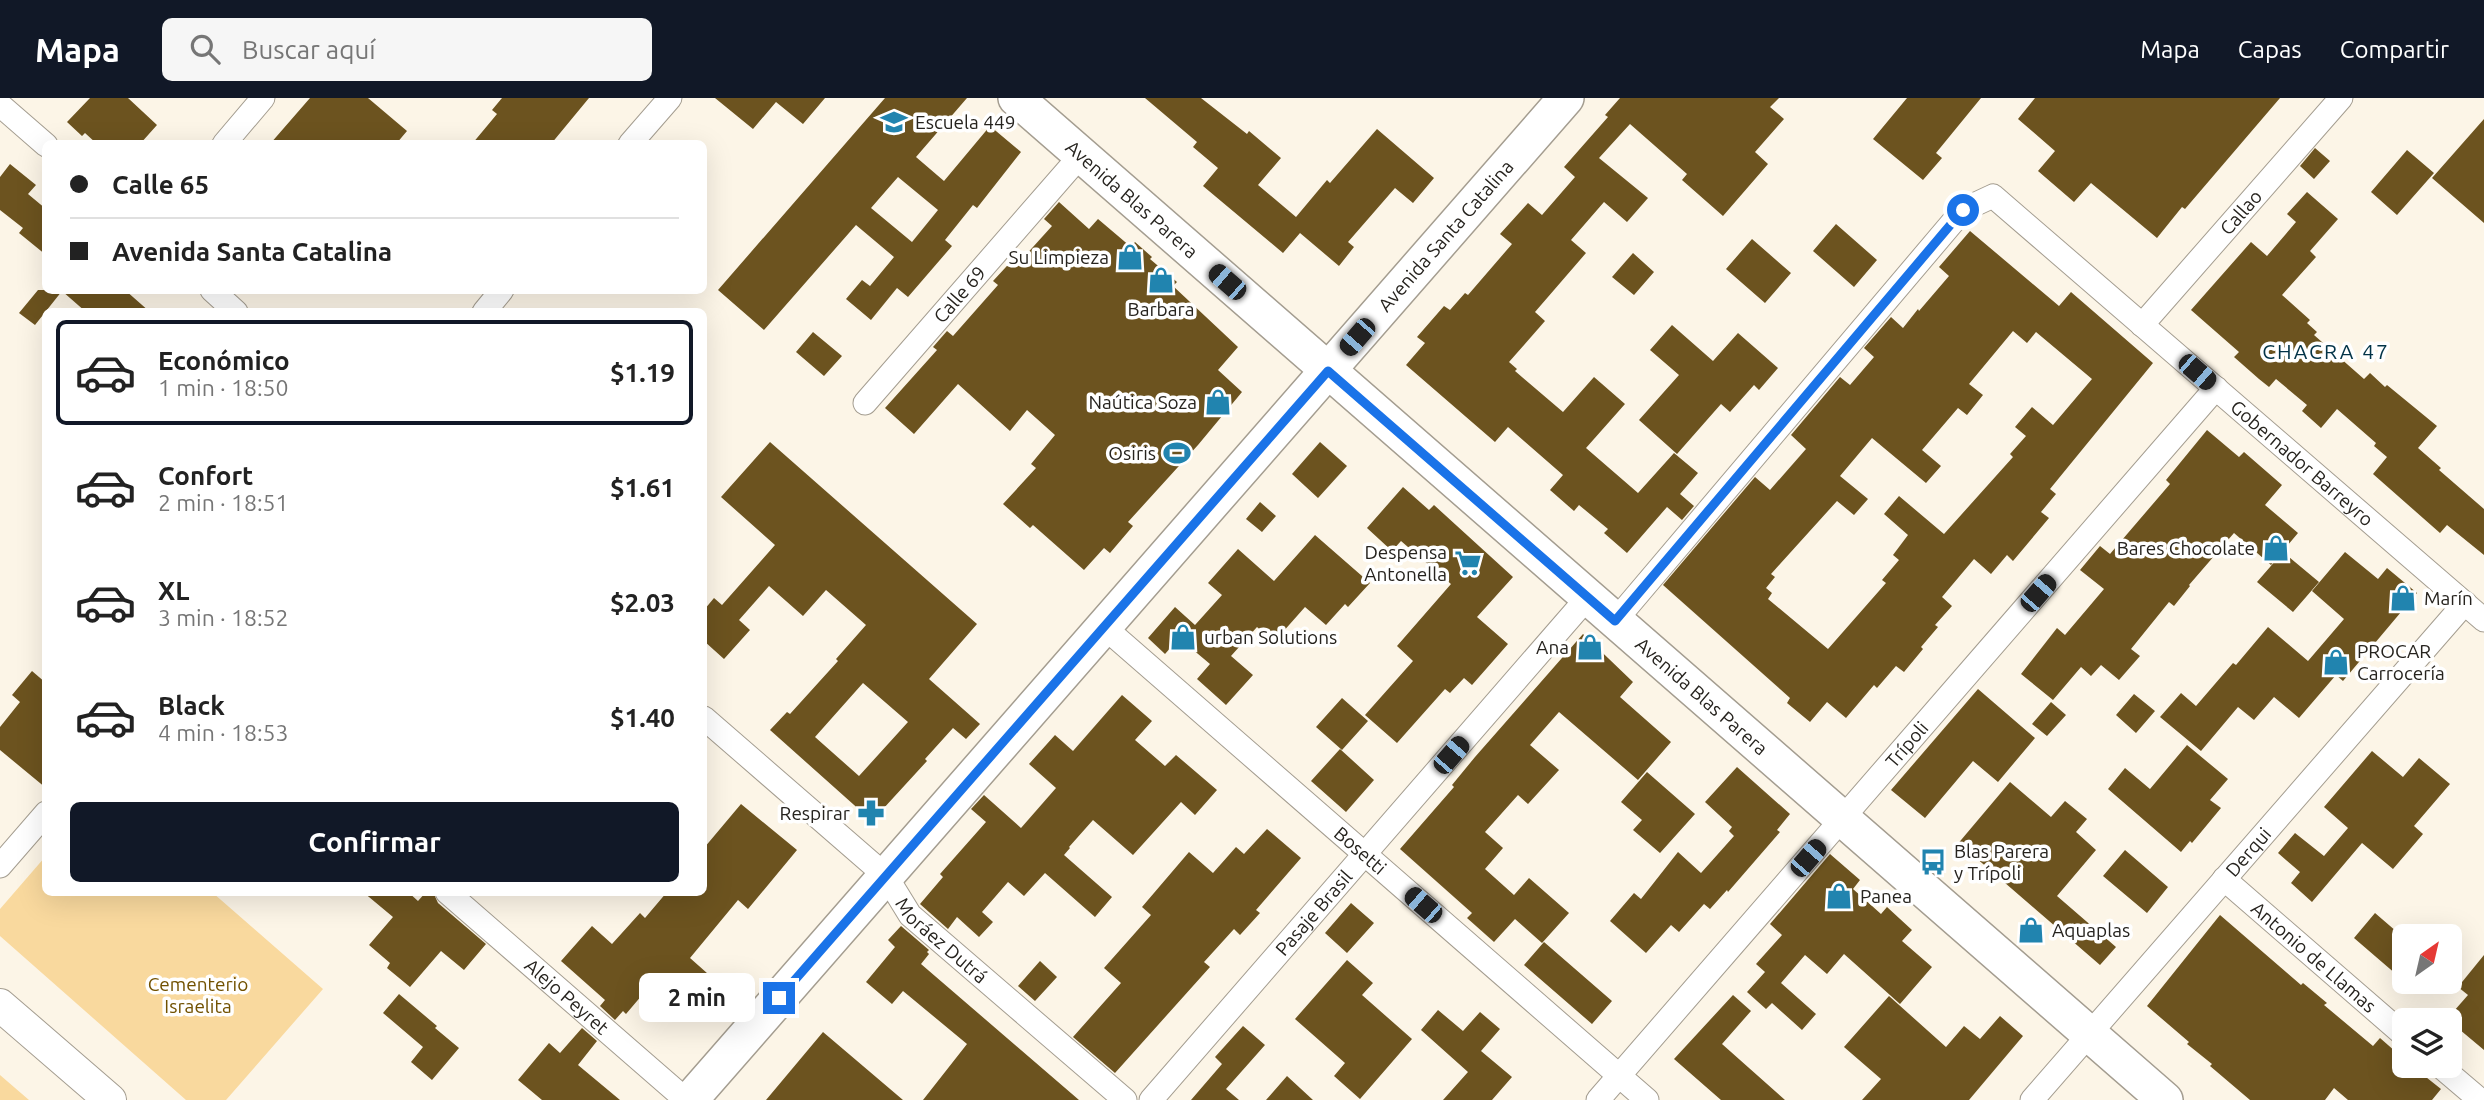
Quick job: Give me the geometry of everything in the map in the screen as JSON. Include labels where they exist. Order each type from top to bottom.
[{"type":"main road","name":"Avenida Blas Parera","points":[[1016,98],[2165,1100]]},
{"type":"main road","name":"Avenida Santa Catalina","points":[[688,1100],[1566,98]]},
{"type":"main road","points":[[0,1005],[110,1100]]},
{"type":"street","points":[[227,140],[263,98]]},
{"type":"street","points":[[633,140],[670,98]]},
{"type":"street","name":"Callao","points":[[2142,325],[2341,98]]},
{"type":"street","points":[[0,106],[42,142]]},
{"type":"street","name":"Calle 69","points":[[865,403],[1082,155]]},
{"type":"street","name":"Gobernador Barreyro","points":[[1615,621],[1963,210],[1993,196],[2484,620]]},
{"type":"street","points":[[216,294],[232,308]]},
{"type":"street","points":[[487,308],[499,294]]},
{"type":"street","name":"Trípoli","points":[[1598,1100],[2216,388]]},
{"type":"street","name":"Pasaje Brasil","points":[[1151,1100],[1588,597]]},
{"type":"street","name":"Derqui","points":[[2032,1100],[2465,603]]},
{"type":"street","name":"Bosetti","points":[[1104,627],[1647,1100]]},
{"type":"street","name":"Moráez Dutrá","points":[[707,721],[886,876],[911,915],[1125,1100]]},
{"type":"street","points":[[0,866],[42,818]]},
{"type":"street","name":"Antonio de Llamas","points":[[2224,878],[2392,1025]]},
{"type":"street","name":"Alejo Peyret","points":[[452,896],[688,1100]]},
{"type":"street","points":[[2454,1078],[2480,1100]]},
{"type":"green space","name":"Cementerio Israelita","points":[[42,860],[42,896],[216,896],[323,989],[226,1100],[186,1100],[0,936],[0,909]]},
{"type":"green space","points":[[0,1075],[29,1100],[0,1100]]},
{"type":"building","points":[[90,98],[128,98],[157,125],[144,140],[93,140],[85,133],[82,136],[67,122]]},
{"type":"building","points":[[310,98],[368,98],[407,131],[399,140],[273,140]]},
{"type":"building","points":[[502,98],[589,98],[554,140],[475,140],[497,114],[492,110]]},
{"type":"building","points":[[715,98],[825,98],[803,124],[776,102],[753,129]]},
{"type":"building","points":[[885,98],[967,98],[916,157],[944,181],[990,126],[1021,152],[977,208],[973,205],[945,240],[952,246],[908,297],[897,288],[871,320],[846,299],[862,280],[870,286],[894,257],[856,225],[764,330],[718,290]],"holes":[[[898,177],[938,210],[912,242],[871,208]]]},
{"type":"building","points":[[1145,98],[1201,98],[1247,134],[1249,131],[1281,158],[1258,185],[1296,217],[1327,180],[1330,183],[1377,129],[1434,178],[1413,203],[1395,188],[1348,242],[1354,247],[1339,266],[1300,233],[1283,253],[1203,186],[1218,168],[1193,147],[1197,142]]},
{"type":"building","points":[[1620,98],[1779,98],[1770,107],[1784,119],[1755,152],[1768,164],[1723,216],[1682,180],[1687,174],[1630,124],[1599,158],[1648,198],[1627,222],[1604,202],[1571,240],[1586,253],[1535,312],[1545,321],[1509,362],[1517,369],[1515,371],[1563,412],[1594,377],[1625,404],[1586,448],[1638,493],[1674,453],[1698,473],[1680,494],[1694,506],[1682,520],[1667,507],[1627,553],[1604,533],[1608,529],[1579,505],[1574,511],[1550,490],[1563,475],[1508,427],[1495,442],[1406,365],[1425,343],[1417,337],[1444,306],[1450,310],[1465,293],[1468,295],[1512,244],[1500,234],[1528,203],[1542,215],[1575,177],[1564,167],[1608,117],[1605,115]]},
{"type":"building","points":[[1907,98],[1981,98],[1936,153],[1942,158],[1923,180],[1873,139]]},
{"type":"building","points":[[2035,98],[2280,98],[2157,238],[2091,183],[2074,202],[2038,171],[2055,151],[2018,119]]},
{"type":"building","points":[[2484,119],[2484,223],[2432,178]]},
{"type":"building","points":[[2315,148],[2330,161],[2314,179],[2300,166]]},
{"type":"building","points":[[2407,150],[2434,173],[2397,215],[2371,192]]},
{"type":"building","points":[[10,164],[36,185],[28,194],[42,206],[42,252],[19,233],[23,228],[0,210],[0,177]]},
{"type":"building","points":[[2307,192],[2338,219],[2310,251],[2316,257],[2282,295],[2310,320],[2307,323],[2317,332],[2314,335],[2364,379],[2370,373],[2437,426],[2418,448],[2484,509],[2484,555],[2447,525],[2440,533],[2373,474],[2387,457],[2374,446],[2376,443],[2337,409],[2321,428],[2302,411],[2307,405],[2276,379],[2269,387],[2259,379],[2234,357],[2239,352],[2191,310],[2251,242],[2267,256],[2296,222],[2287,214]]},
{"type":"building","points":[[1059,202],[1089,229],[1098,219],[1131,247],[1135,242],[1177,282],[1173,286],[1238,347],[1218,370],[1242,392],[1128,522],[1133,526],[1110,553],[1104,548],[1084,570],[1033,525],[1030,528],[1003,504],[1036,468],[1031,464],[1055,435],[1027,410],[1010,431],[958,384],[914,434],[885,408],[937,350],[933,347],[947,331],[953,336],[998,285],[993,281],[1018,254],[1023,258],[1052,226],[1044,219]]},
{"type":"building","points":[[1836,224],[1877,260],[1854,287],[1813,251]]},
{"type":"building","points":[[1970,231],[2059,306],[2071,292],[2153,363],[2050,489],[2056,494],[2041,512],[2049,518],[2013,561],[2007,555],[1991,574],[1974,559],[1942,597],[1952,606],[1935,625],[1938,627],[1904,672],[1896,666],[1877,688],[1874,685],[1846,718],[1827,702],[1810,722],[1787,703],[1790,698],[1663,585],[1755,477],[1770,490],[1806,449],[1791,435],[1840,377],[1850,385],[1874,357],[1864,348],[1891,317],[1903,328],[1918,309],[1919,311],[1949,276],[1939,267]],"holes":[[[2013,331],[2027,343],[2036,332],[2092,379],[2053,425],[2032,407],[2015,427],[2026,436],[2010,454],[2013,457],[1944,534],[1899,496],[1884,514],[1908,535],[1893,555],[1899,560],[1882,580],[1886,583],[1828,649],[1768,599],[1772,593],[1766,588],[1775,577],[1771,574],[1837,501],[1854,515],[1868,499],[1840,476],[1872,438],[1926,483],[1941,466],[1922,450],[1958,408],[1967,415],[1983,395],[1969,384]]]},
{"type":"building","points":[[1752,239],[1791,273],[1765,303],[1726,269]]},
{"type":"building","points":[[1633,253],[1654,272],[1634,295],[1612,277]]},
{"type":"building","points":[[38,290],[42,290],[42,294],[60,294],[48,308],[42,308],[42,316],[35,325],[19,313]]},
{"type":"building","points":[[65,294],[130,294],[145,308],[81,308]]},
{"type":"building","points":[[1672,325],[1713,361],[1738,333],[1778,368],[1759,390],[1754,385],[1730,412],[1721,404],[1677,454],[1639,420],[1679,375],[1650,350]]},
{"type":"building","points":[[813,332],[842,356],[824,376],[796,352]]},
{"type":"building","points":[[2207,430],[2239,457],[2244,452],[2282,485],[2265,505],[2298,533],[2271,565],[2234,533],[2174,606],[2169,602],[2131,649],[2140,656],[2119,680],[2101,665],[2091,676],[2081,667],[2053,700],[2021,674],[2057,628],[2065,635],[2104,589],[2080,570],[2100,546],[2110,554],[2170,484],[2166,480]]},
{"type":"building","points":[[770,442],[977,624],[929,679],[980,724],[966,739],[953,728],[872,821],[770,730],[787,712],[790,714],[866,625],[826,590],[803,616],[769,586],[739,620],[750,630],[724,659],[707,644],[707,606],[714,598],[722,605],[775,545],[721,497]],"holes":[[[863,683],[908,722],[859,776],[815,737]]]},
{"type":"building","points":[[1320,442],[1347,466],[1318,498],[1292,474]]},
{"type":"building","points":[[1403,487],[1429,510],[1434,505],[1513,577],[1477,617],[1508,644],[1472,685],[1464,678],[1450,693],[1445,689],[1397,743],[1365,715],[1413,661],[1397,646],[1451,584],[1401,541],[1392,551],[1367,528]]},
{"type":"building","points":[[1260,502],[1276,516],[1262,532],[1246,519]]},
{"type":"building","points":[[1315,535],[1370,583],[1348,607],[1345,604],[1326,625],[1305,607],[1274,642],[1257,627],[1231,656],[1253,675],[1226,705],[1197,679],[1210,664],[1179,638],[1165,654],[1148,638],[1175,607],[1195,625],[1222,595],[1208,583],[1238,549],[1274,581]]},
{"type":"building","points":[[2283,552],[2319,582],[2293,612],[2257,582]]},
{"type":"building","points":[[2345,552],[2378,579],[2387,568],[2417,593],[2343,681],[2336,675],[2299,718],[2274,697],[2254,720],[2238,707],[2201,751],[2160,717],[2181,693],[2196,706],[2268,627],[2308,661],[2344,619],[2312,591]]},
{"type":"building","points":[[1583,634],[1633,682],[1620,697],[1671,742],[1638,780],[1559,712],[1530,745],[1559,770],[1528,804],[1518,795],[1485,832],[1503,848],[1485,869],[1514,895],[1529,878],[1569,913],[1542,943],[1515,919],[1494,942],[1467,918],[1472,913],[1400,849],[1454,787],[1452,785],[1475,757]]},
{"type":"building","points":[[32,671],[42,680],[42,785],[0,750],[0,727],[20,702],[12,695]]},
{"type":"building","points":[[1978,689],[2035,738],[1998,782],[1973,761],[1925,818],[1891,790]]},
{"type":"building","points":[[2134,694],[2155,711],[2136,733],[2116,715]]},
{"type":"building","points":[[1122,695],[1152,721],[1135,740],[1165,766],[1176,755],[1217,790],[1195,815],[1181,802],[1133,855],[1093,820],[1064,855],[1112,897],[1095,917],[1045,873],[1024,896],[1008,882],[982,912],[993,922],[979,937],[957,917],[948,929],[920,904],[943,877],[940,874],[986,822],[971,809],[984,795],[1021,828],[1056,788],[1029,764],[1055,735],[1073,751]]},
{"type":"building","points":[[1342,698],[1368,721],[1342,750],[1316,727]]},
{"type":"building","points":[[2051,702],[2066,715],[2047,736],[2032,724]]},
{"type":"building","points":[[2187,745],[2228,779],[2210,800],[2221,808],[2181,852],[2108,789],[2125,768],[2150,789]]},
{"type":"building","points":[[1340,749],[1374,780],[1346,812],[1311,781]]},
{"type":"building","points":[[2372,751],[2403,777],[2419,758],[2450,784],[2414,826],[2423,834],[2393,869],[2362,843],[2312,902],[2291,883],[2300,872],[2278,853],[2295,833],[2324,856],[2348,828],[2324,807]]},
{"type":"building","points":[[1737,767],[1790,814],[1777,830],[1780,832],[1728,892],[1727,890],[1710,909],[1704,904],[1679,932],[1671,925],[1646,953],[1610,921],[1634,893],[1641,899],[1678,852],[1701,873],[1734,836],[1729,831],[1732,827],[1705,802]]},
{"type":"building","points":[[1647,772],[1695,814],[1660,853],[1633,830],[1642,820],[1621,802]]},
{"type":"building","points":[[2010,782],[2051,817],[2065,801],[2087,819],[2076,832],[2096,850],[2057,896],[2116,947],[2100,965],[1975,857],[1972,860],[1956,846]]},
{"type":"building","points":[[741,804],[797,850],[748,909],[738,900],[690,958],[725,989],[697,1019],[654,981],[626,1014],[623,1011],[615,1020],[600,1006],[605,1000],[561,961],[592,926],[612,944],[640,913],[645,918],[664,896],[707,896],[707,844]]},
{"type":"building","points":[[1267,829],[1301,858],[1256,910],[1260,913],[1240,935],[1234,929],[1204,962],[1210,967],[1115,1073],[1073,1037],[1121,983],[1104,968],[1151,915],[1142,907],[1189,852],[1213,873],[1236,847],[1244,854]]},
{"type":"building","points":[[2125,850],[2168,887],[2147,913],[2103,876]]},
{"type":"building","points":[[1830,854],[1860,880],[1853,889],[1881,914],[1887,907],[1912,930],[1902,941],[1932,967],[1900,1004],[1844,954],[1827,974],[1805,955],[1781,983],[1816,1014],[1802,1030],[1772,1003],[1766,1009],[1747,992],[1765,972],[1756,964],[1782,935],[1770,924]]},
{"type":"building","points":[[368,896],[412,896],[418,901],[422,896],[435,896],[438,903],[486,944],[464,970],[441,951],[410,987],[387,968],[390,963],[369,945],[393,917]]},
{"type":"building","points":[[1351,903],[1374,923],[1347,953],[1325,933]]},
{"type":"building","points":[[2375,913],[2392,928],[2392,971],[2354,938]]},
{"type":"building","points":[[2220,915],[2301,985],[2303,983],[2327,1003],[2324,1005],[2373,1046],[2380,1038],[2392,1048],[2392,1078],[2427,1078],[2441,1089],[2432,1100],[2348,1100],[2334,1088],[2325,1100],[2250,1100],[2147,1006]]},
{"type":"building","points":[[901,926],[929,950],[921,964],[1079,1100],[923,1100],[967,1044],[903,991],[892,1004],[866,982],[895,947],[888,940]]},
{"type":"building","points":[[1544,942],[1612,1001],[1592,1024],[1524,965]]},
{"type":"building","points":[[2484,955],[2484,1050],[2462,1032],[2462,1008],[2457,1008],[2468,995],[2462,990],[2462,982]]},
{"type":"building","points":[[1347,960],[1373,983],[1362,995],[1412,1039],[1360,1099],[1334,1076],[1345,1063],[1295,1019]]},
{"type":"building","points":[[1040,961],[1057,977],[1035,1001],[1018,986]]},
{"type":"building","points":[[399,994],[459,1048],[432,1080],[411,1062],[423,1047],[383,1013]]},
{"type":"building","points":[[1733,995],[1751,1011],[1722,1044],[1785,1100],[1721,1100],[1674,1059]]},
{"type":"building","points":[[1889,996],[1946,1047],[1964,1026],[1980,1039],[2000,1016],[2023,1036],[1969,1100],[1862,1100],[1881,1079],[1844,1047]]},
{"type":"building","points":[[1438,1010],[1463,1031],[1480,1012],[1500,1029],[1481,1051],[1512,1077],[1492,1100],[1443,1100],[1468,1072],[1421,1030]]},
{"type":"building","points":[[1243,1026],[1265,1045],[1226,1089],[1239,1100],[1191,1100],[1222,1064],[1215,1057]]},
{"type":"building","points":[[582,1028],[597,1041],[578,1065],[620,1100],[542,1100],[518,1080],[549,1043],[560,1053]]},
{"type":"building","points":[[823,1032],[903,1100],[766,1100]]},
{"type":"building","points":[[1287,1076],[1313,1100],[1266,1100]]},
{"type":"place","name":"Escuela 449","points":[[894,122]]},
{"type":"place","name":"Su Limpieza","points":[[1130,257]]},
{"type":"place","name":"Barbara","points":[[1161,280]]},
{"type":"place","name":"Naútica Soza","points":[[1218,402]]},
{"type":"place","name":"Osiris","points":[[1177,453]]},
{"type":"place","name":"Bares Chocolate","points":[[2276,548]]},
{"type":"place","name":"Despensa Antonella","points":[[1468,563]]},
{"type":"place","name":"Marín","points":[[2403,598]]},
{"type":"place","name":"urban Solutions","points":[[1183,637]]},
{"type":"place","name":"Ana","points":[[1590,647]]},
{"type":"place","name":"PROCAR Carrocería","points":[[2336,662]]},
{"type":"place","name":"Respirar","points":[[871,813]]},
{"type":"place","name":"Blas Parera y Trípoli","points":[[1933,862]]},
{"type":"place","name":"Panea","points":[[1839,896]]},
{"type":"place","name":"Aquaplas","points":[[2031,930]]},
{"type":"district","name":"CHACRA 47","points":[[2326,351]]},
{"type":"route","points":[[779,998],[1328,371],[1615,621],[1963,210]]}]
